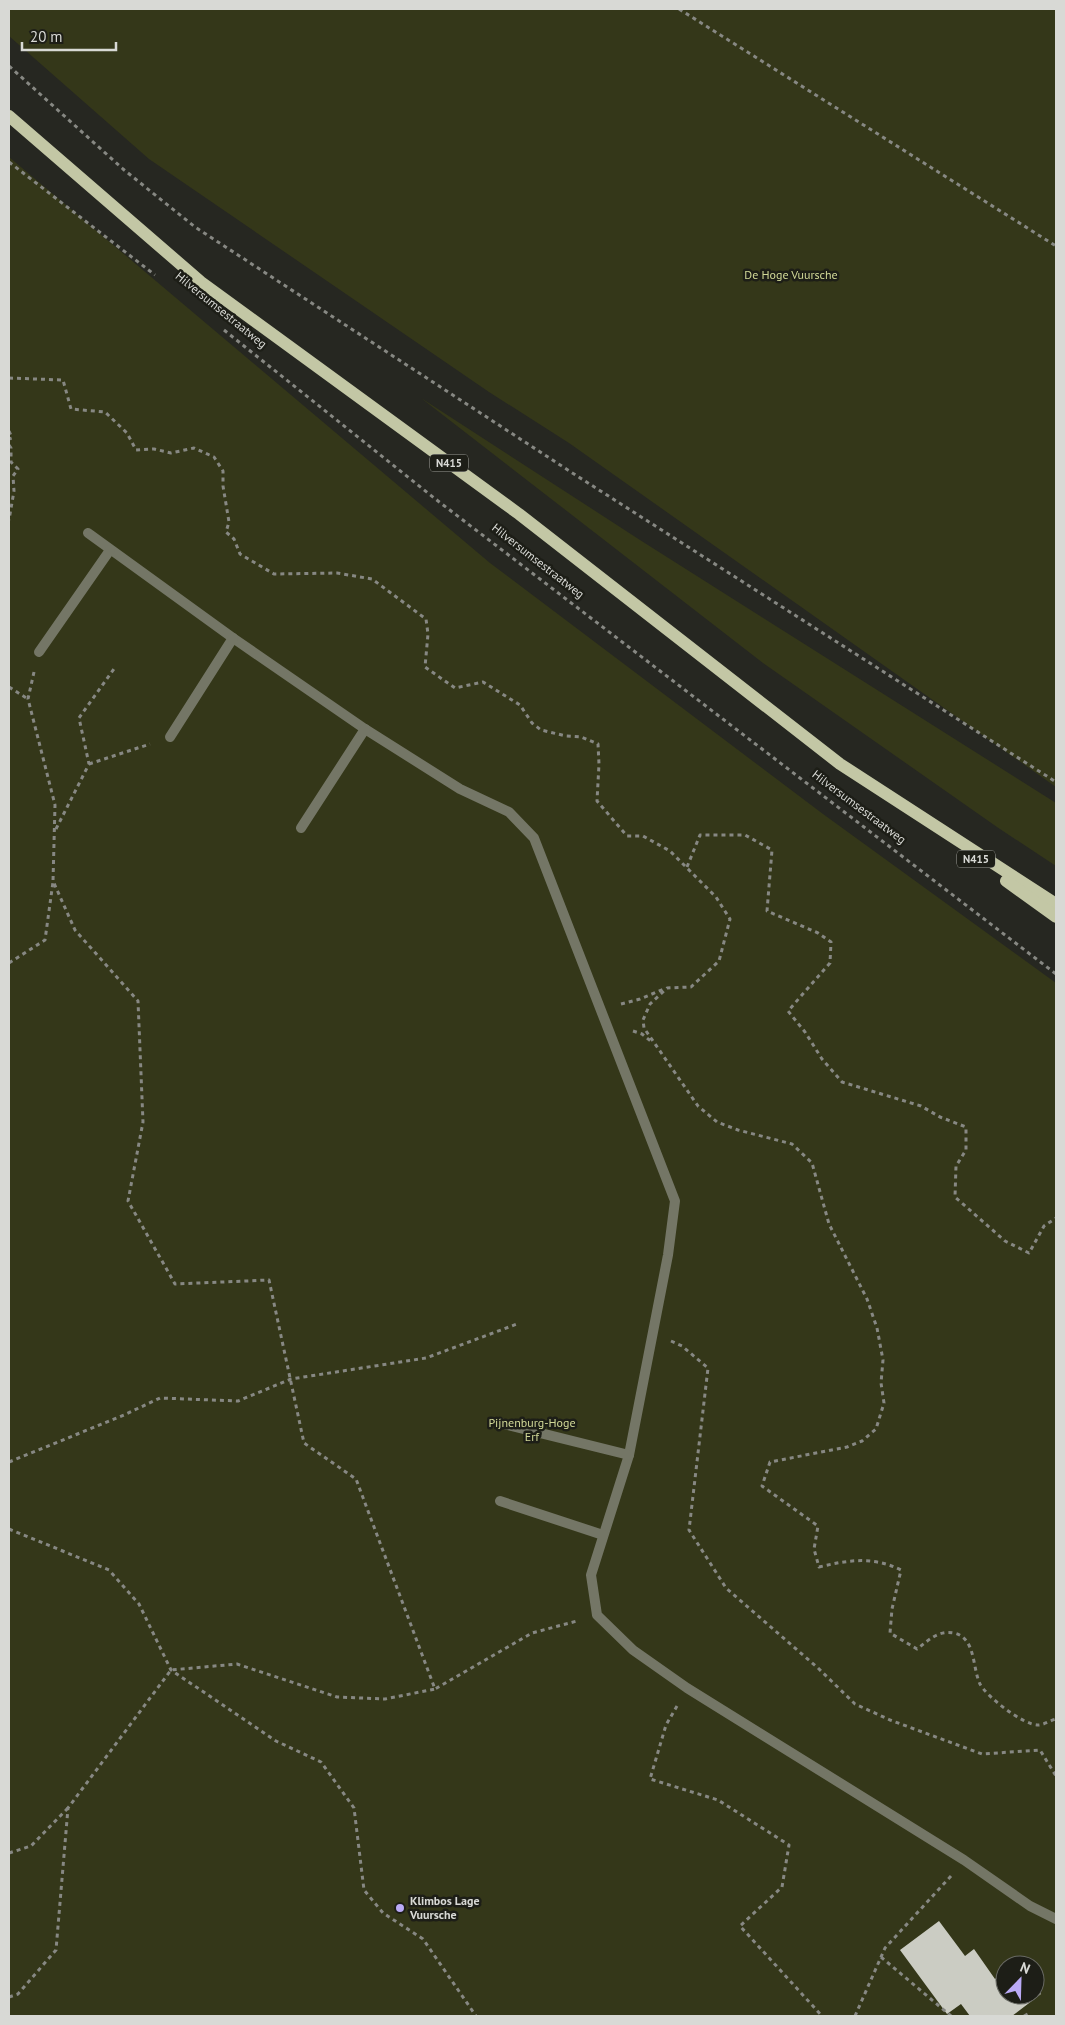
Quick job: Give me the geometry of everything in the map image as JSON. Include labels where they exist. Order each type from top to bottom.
[{"type":"main road","name":"Hilversumsestraatweg","points":[[9,116],[201,282],[519,514],[840,764],[1056,904]]},
{"type":"main road","name":"Hilversumsestraatweg","points":[[897,802],[1056,917]]},
{"type":"lane","points":[[88,533],[233,638],[365,729],[460,789],[509,812],[534,838],[675,1201],[668,1254],[629,1455],[591,1575],[596,1615],[633,1650],[687,1688],[964,1860],[1030,1906],[1056,1919]]},
{"type":"lane","points":[[39,652],[110,550]]},
{"type":"lane","points":[[170,737],[233,638]]},
{"type":"lane","points":[[301,828],[365,729]]},
{"type":"lane","points":[[500,1423],[629,1455]]},
{"type":"lane","points":[[500,1501],[603,1535]]},
{"type":"path","points":[[679,9],[1056,246]]},
{"type":"path","points":[[9,66],[123,169],[195,227],[574,474],[1056,782]]},
{"type":"path","name":"Hilversumsestraatweg","points":[[9,162],[158,277]]},
{"type":"path","name":"Hilversumsestraatweg","points":[[220,326],[438,501],[1056,974]]},
{"type":"path","points":[[9,378],[63,380],[71,409],[105,412],[127,433],[136,450],[154,449],[172,453],[194,448],[214,457],[223,471],[223,486],[229,522],[226,532],[234,539],[240,554],[274,574],[337,574],[372,579],[426,619],[428,634],[425,667],[455,688],[483,682],[520,705],[532,723],[540,730],[566,736],[582,737],[598,744],[597,801],[627,836],[642,836],[670,851],[716,897],[730,919],[719,961],[691,987],[667,988],[602,1012]]},
{"type":"path","points":[[9,431],[12,438],[9,439]]},
{"type":"path","points":[[9,445],[11,448],[11,462],[18,469],[13,476],[14,491],[9,520]]},
{"type":"path","points":[[9,964],[45,940],[53,882],[56,829],[55,805],[28,699],[39,652]]},
{"type":"path","points":[[56,829],[89,764],[79,718],[116,666]]},
{"type":"path","points":[[9,687],[28,699]]},
{"type":"path","points":[[89,764],[170,737]]},
{"type":"path","points":[[687,867],[700,836],[745,835],[772,850],[767,911],[818,933],[831,942],[830,963],[788,1012],[805,1032],[822,1058],[842,1082],[921,1106],[940,1117],[966,1127],[966,1150],[956,1166],[955,1196],[1005,1241],[1029,1253],[1044,1226],[1056,1218]]},
{"type":"path","points":[[53,882],[76,930],[138,1001],[143,1122],[128,1201],[174,1284],[269,1280],[304,1443],[356,1479],[435,1689]]},
{"type":"path","points":[[667,988],[650,1004],[643,1020],[644,1028],[698,1106],[716,1122],[738,1130],[792,1144],[812,1163],[829,1224],[868,1299],[877,1328],[883,1360],[881,1383],[884,1404],[876,1429],[862,1441],[846,1447],[770,1462],[762,1486],[818,1526],[814,1549],[819,1566],[867,1560],[884,1562],[900,1570],[892,1609],[890,1633],[917,1650],[936,1634],[944,1632],[960,1634],[967,1641],[980,1685],[1000,1704],[1022,1721],[1039,1725],[1056,1719]]},
{"type":"path","points":[[9,1462],[124,1415],[160,1398],[238,1401],[291,1379],[426,1358],[517,1324]]},
{"type":"path","points":[[652,1334],[682,1346],[708,1368],[689,1530],[726,1588],[818,1668],[855,1704],[890,1720],[982,1754],[1040,1750],[1056,1776]]},
{"type":"path","points":[[9,1529],[109,1570],[139,1604],[171,1670],[276,1741],[321,1762],[354,1808],[364,1890],[384,1913],[423,1939],[476,2016]]},
{"type":"path","points":[[9,1853],[31,1846],[68,1808],[171,1670],[237,1664],[337,1697],[384,1699],[435,1689],[532,1633],[596,1615]]},
{"type":"path","points":[[687,1688],[666,1725],[650,1779],[718,1800],[789,1846],[782,1887],[740,1926],[822,2016]]},
{"type":"path","points":[[9,1996],[18,1994],[56,1950],[68,1808]]},
{"type":"path","points":[[855,2016],[885,1948],[964,1860]]},
{"type":"path","points":[[881,1957],[951,2016]]},
{"type":"path","points":[[1024,2016],[1028,2014],[1029,2016]]},
{"type":"green space","name":"De Hoge Vuursche","points":[[9,9],[1056,9],[1056,787],[569,443],[489,392],[149,159],[9,36]]},
{"type":"green space","name":"Pijnenburg-Hoge Erf","points":[[9,157],[490,563],[823,814],[1056,983],[1056,2016],[9,2016]]},
{"type":"green space","points":[[421,398],[640,540],[1056,803],[1056,866],[997,827],[763,663]]},
{"type":"building","points":[[939,1921],[965,1956],[974,1949],[995,1979],[995,2005],[1026,2005],[1012,2016],[970,2016],[961,2004],[947,2014],[900,1950]]},
{"type":"place","name":"Klimbos Lage Vuursche","points":[[400,1908]]}]
